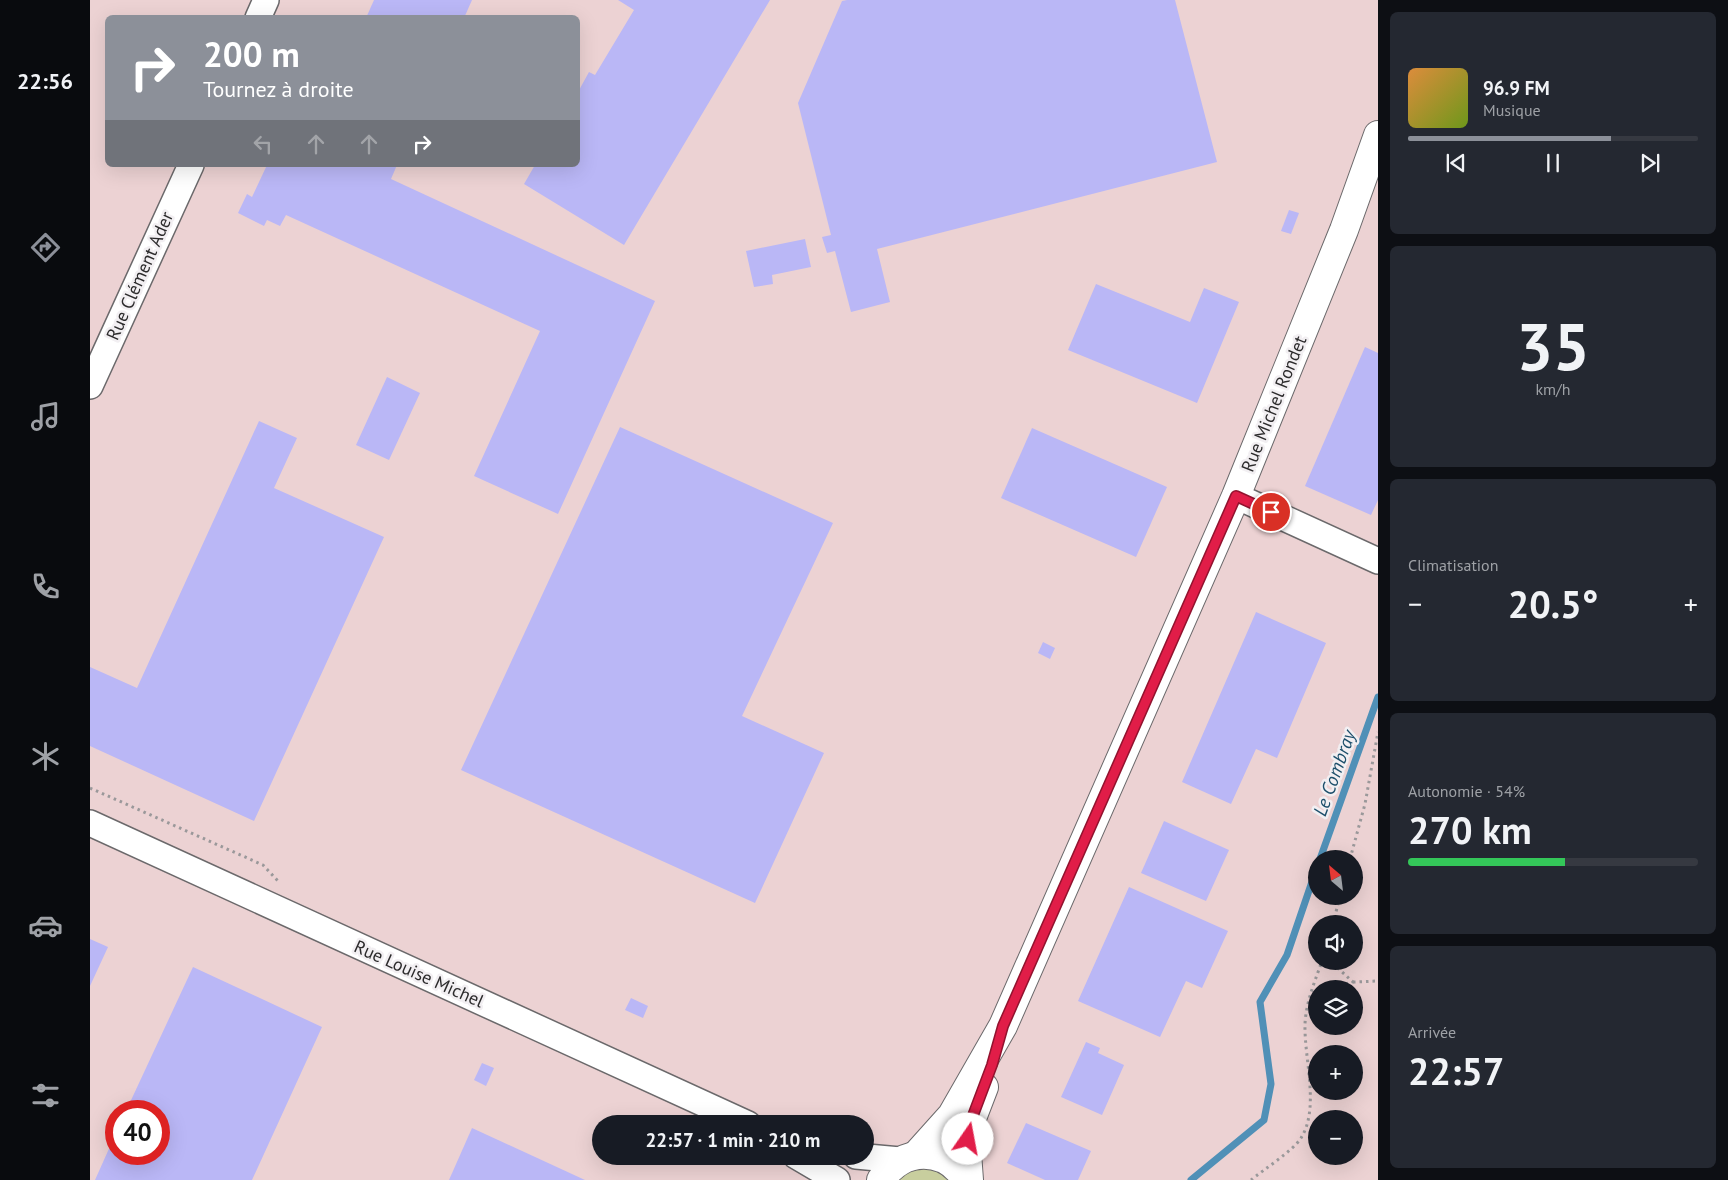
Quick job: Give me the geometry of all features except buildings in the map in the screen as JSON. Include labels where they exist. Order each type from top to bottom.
[{"type":"street","points":[[259,15],[266,0]]},
{"type":"street","name":"Rue Michel Rondet","points":[[881,1180],[889,1168],[909,1157],[952,1115],[1003,1026],[1236,496],[1344,230],[1378,135]]},
{"type":"street","name":"Rue Clément Ader","points":[[90,386],[190,167]]},
{"type":"street","points":[[1236,496],[1378,561]]},
{"type":"street","name":"Rue Louise Michel","points":[[90,823],[728,1115]]},
{"type":"street","name":"Rue Michel Rondet","points":[[968,1180],[969,1126],[992,1065],[1003,1026]]},
{"type":"street","points":[[874,1156],[934,1155],[948,1161],[961,1171],[968,1180]]},
{"type":"street","points":[[811,1165],[837,1180]]},
{"type":"path","points":[[1352,850],[1365,804],[1378,732]]},
{"type":"path","points":[[1340,970],[1351,980]]},
{"type":"path","points":[[1363,982],[1378,981]]},
{"type":"path","points":[[1251,1180],[1300,1140],[1308,1125],[1310,1107],[1305,1024],[1308,1005]]},
{"type":"shaded area","points":[[90,0],[1378,0],[1378,1180],[90,1180]]},
{"type":"green space","points":[[931,1168],[942,1172],[951,1180],[896,1180],[908,1171]]},
{"type":"waterway","name":"Le Combray","points":[[1323,850],[1378,697]]},
{"type":"waterway","name":"Le Combray","points":[[1191,1180],[1264,1120],[1271,1084],[1260,1002],[1287,955],[1308,893]]},
{"type":"route","points":[[968,1139],[969,1126],[992,1065],[1003,1026],[1236,496],[1271,512]]}]
